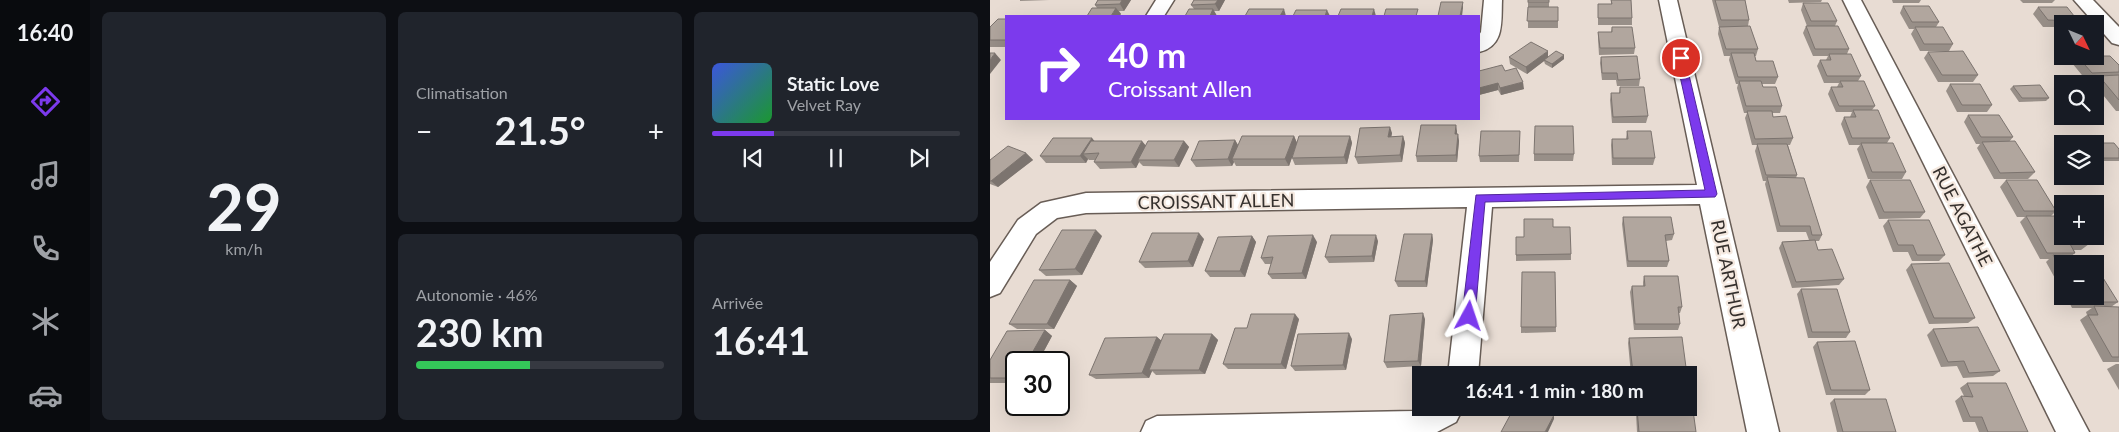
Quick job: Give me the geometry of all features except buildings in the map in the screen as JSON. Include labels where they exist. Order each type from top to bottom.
[{"type":"street","points":[[1156,15],[1165,0]]},
{"type":"street","points":[[1480,45],[1490,34],[1493,0]]},
{"type":"street","name":"RUE ARTHUR","points":[[1668,0],[1763,432]]},
{"type":"street","name":"RUE AGATHE","points":[[1852,0],[2074,432]]},
{"type":"street","points":[[2084,0],[2119,39]]},
{"type":"street","name":"CROISSANT ALLEN","points":[[990,285],[1027,227],[1050,210],[1086,203],[1711,194]]},
{"type":"street","points":[[1464,366],[1480,198]]},
{"type":"street","points":[[1156,432],[1415,427],[1436,416]]},
{"type":"route","points":[[1469,316],[1480,198],[1711,194],[1681,58]]}]
